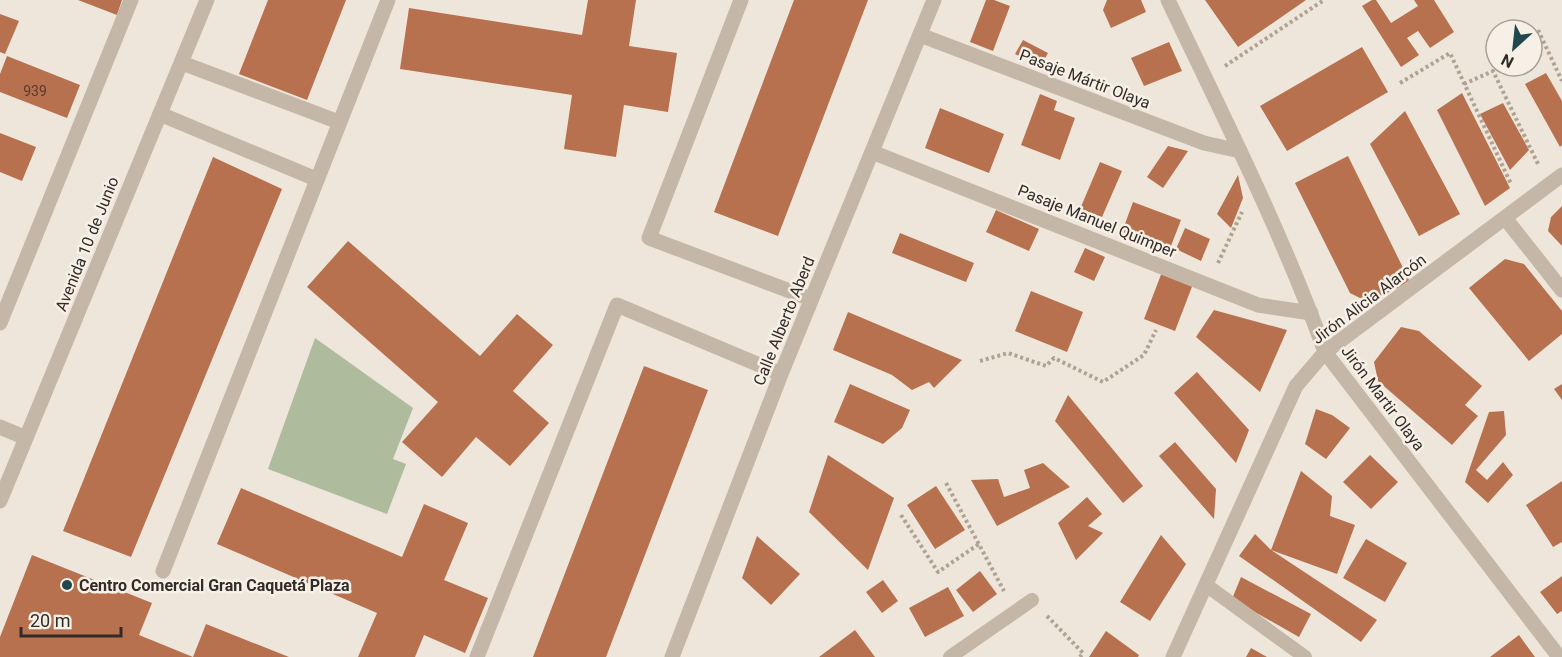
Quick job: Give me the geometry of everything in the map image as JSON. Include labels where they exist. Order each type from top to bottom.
[{"type":"street","points":[[0,322],[131,0]]},
{"type":"street","name":"Avenida 10 de Junio","points":[[0,501],[207,0]]},
{"type":"street","points":[[162,571],[388,0]]},
{"type":"street","points":[[741,0],[649,238],[812,299]]},
{"type":"street","name":"Calle Alberto Aberd","points":[[672,657],[781,374],[934,0]]},
{"type":"street","name":"Jirón Martir Olaya","points":[[1168,0],[1255,184],[1326,352],[1559,657]]},
{"type":"street","name":"Pasaje Mártir Olaya","points":[[920,35],[1204,143],[1240,151]]},
{"type":"street","points":[[182,63],[339,122]]},
{"type":"street","points":[[160,114],[316,179]]},
{"type":"street","name":"Pasaje Manuel Quimper","points":[[872,152],[1258,305],[1311,313]]},
{"type":"street","name":"Jirón Alicia Alarcón","points":[[1173,657],[1296,386],[1326,352],[1562,175]]},
{"type":"street","points":[[1505,219],[1562,290]]},
{"type":"street","points":[[477,657],[617,305],[781,374]]},
{"type":"street","points":[[0,427],[26,438]]},
{"type":"lane","points":[[1206,585],[1305,657]]},
{"type":"lane","points":[[950,657],[1032,600]]},
{"type":"path","points":[[1206,79],[1324,0]]},
{"type":"path","points":[[1544,43],[1562,81]]},
{"type":"path","points":[[1400,83],[1450,53],[1522,206]]},
{"type":"path","points":[[1464,84],[1493,71],[1549,185]]},
{"type":"path","points":[[1208,285],[1255,184]]},
{"type":"path","points":[[980,361],[1008,353],[1046,366],[1054,358],[1103,382],[1144,355],[1156,330]]},
{"type":"path","points":[[946,483],[1015,612]]},
{"type":"path","points":[[901,516],[939,572],[979,544]]},
{"type":"path","points":[[1032,600],[1083,652],[1080,657]]},
{"type":"green space","points":[[315,338],[413,408],[393,459],[406,464],[387,514],[268,469]]},
{"type":"building","points":[[78,0],[122,0],[117,15]]},
{"type":"building","points":[[268,0],[346,0],[307,100],[239,74]]},
{"type":"building","points":[[588,0],[636,0],[629,46],[677,53],[668,112],[624,105],[616,157],[564,149],[572,95],[400,69],[409,8],[582,35]]},
{"type":"building","points":[[794,0],[868,0],[778,236],[714,212]]},
{"type":"building","points":[[986,0],[994,0],[1010,6],[993,51],[970,42]]},
{"type":"building","points":[[1107,0],[1141,0],[1146,12],[1111,28],[1103,10]]},
{"type":"building","points":[[1205,0],[1306,0],[1238,47]]},
{"type":"building","points":[[1376,0],[1391,23],[1418,6],[1414,0],[1434,0],[1454,32],[1430,48],[1418,31],[1407,38],[1419,55],[1401,67],[1362,6]]},
{"type":"building","points":[[0,14],[19,21],[5,54],[0,52]]},
{"type":"building","points":[[1023,40],[1048,53],[1040,67],[1015,54]]},
{"type":"building","points":[[1169,42],[1182,71],[1144,86],[1131,58]]},
{"type":"building","points":[[1362,47],[1388,92],[1287,151],[1260,106]]},
{"type":"building","points":[[7,56],[80,85],[67,118],[0,92],[0,74]]},
{"type":"building","points":[[1546,73],[1562,101],[1562,145],[1560,147],[1525,84],[1536,78],[1544,78]]},
{"type":"building","points":[[1462,93],[1510,188],[1485,206],[1437,110]]},
{"type":"building","points":[[1040,94],[1057,101],[1054,110],[1075,118],[1060,160],[1021,145]]},
{"type":"building","points":[[1503,103],[1529,150],[1510,170],[1480,114]]},
{"type":"building","points":[[940,108],[1004,134],[989,173],[925,148]]},
{"type":"building","points":[[1405,111],[1460,214],[1419,236],[1370,144]]},
{"type":"building","points":[[0,133],[36,147],[22,181],[0,172]]},
{"type":"building","points":[[1168,146],[1188,151],[1163,188],[1147,177]]},
{"type":"building","points":[[1348,156],[1410,282],[1368,302],[1350,293],[1295,183]]},
{"type":"building","points":[[213,157],[282,189],[131,557],[63,531]]},
{"type":"building","points":[[1100,162],[1122,171],[1102,217],[1080,209]]},
{"type":"building","points":[[1238,175],[1243,198],[1231,228],[1217,214]]},
{"type":"building","points":[[1133,202],[1181,220],[1169,251],[1122,232]]},
{"type":"building","points":[[1562,206],[1562,246],[1548,231],[1551,217]]},
{"type":"building","points":[[996,210],[1039,229],[1029,251],[986,232]]},
{"type":"building","points":[[1185,228],[1210,239],[1201,261],[1176,249]]},
{"type":"building","points":[[900,233],[974,263],[966,282],[892,253]]},
{"type":"building","points":[[348,241],[480,356],[517,314],[553,345],[513,391],[549,423],[510,466],[476,437],[442,477],[402,442],[438,402],[307,287]]},
{"type":"building","points":[[1085,248],[1105,257],[1094,281],[1074,272]]},
{"type":"building","points":[[1505,259],[1524,264],[1562,311],[1562,334],[1529,361],[1469,288]]},
{"type":"building","points":[[1162,272],[1193,284],[1175,331],[1144,319]]},
{"type":"building","points":[[1031,291],[1083,312],[1067,352],[1015,331]]},
{"type":"building","points":[[1214,310],[1287,330],[1260,392],[1196,337]]},
{"type":"building","points":[[848,312],[962,360],[934,388],[929,382],[912,390],[892,375],[833,350]]},
{"type":"building","points":[[1401,327],[1419,331],[1482,386],[1465,405],[1478,416],[1452,445],[1378,381],[1374,362]]},
{"type":"building","points":[[644,366],[708,390],[606,657],[533,657]]},
{"type":"building","points":[[1197,372],[1249,430],[1236,463],[1174,393]]},
{"type":"building","points":[[850,384],[910,410],[902,428],[883,444],[834,422]]},
{"type":"building","points":[[1562,384],[1562,400],[1554,389]]},
{"type":"building","points":[[1068,395],[1143,486],[1123,503],[1055,421]]},
{"type":"building","points":[[1316,409],[1332,415],[1350,428],[1326,459],[1305,444]]},
{"type":"building","points":[[1504,411],[1506,435],[1476,470],[1487,480],[1503,462],[1513,475],[1488,503],[1465,482],[1489,412]]},
{"type":"building","points":[[1175,442],[1216,489],[1214,519],[1159,456]]},
{"type":"building","points":[[828,455],[894,498],[868,570],[809,512]]},
{"type":"building","points":[[1370,455],[1398,482],[1371,509],[1343,482]]},
{"type":"building","points":[[1043,463],[1070,487],[997,526],[971,480],[998,479],[1004,497],[1030,488],[1024,470]]},
{"type":"building","points":[[1301,471],[1332,496],[1330,516],[1355,525],[1337,574],[1271,550]]},
{"type":"building","points":[[1562,481],[1562,542],[1553,547],[1526,505]]},
{"type":"building","points":[[936,486],[965,530],[935,549],[907,505]]},
{"type":"building","points":[[241,488],[402,557],[424,504],[468,523],[444,580],[488,598],[465,653],[424,635],[415,657],[358,657],[377,613],[217,544]]},
{"type":"building","points":[[1087,497],[1102,514],[1088,526],[1103,533],[1076,560],[1058,523]]},
{"type":"building","points":[[1255,534],[1271,550],[1377,620],[1361,642],[1239,556]]},
{"type":"building","points":[[1161,535],[1186,564],[1150,621],[1120,602]]},
{"type":"building","points":[[757,536],[800,574],[771,605],[742,578]]},
{"type":"building","points":[[1366,539],[1407,563],[1385,602],[1343,578]]},
{"type":"building","name":"Centro Comercial Gran Caquetá Plaza","points":[[32,555],[152,603],[139,635],[193,657],[0,657],[0,637]]},
{"type":"building","points":[[980,571],[997,594],[973,612],[956,590]]},
{"type":"building","points":[[1562,576],[1562,611],[1557,614],[1540,592]]},
{"type":"building","points":[[1241,577],[1311,614],[1299,637],[1232,599]]},
{"type":"building","points":[[883,580],[898,601],[882,613],[866,592]]},
{"type":"building","points":[[948,587],[964,616],[925,637],[909,608]]},
{"type":"building","points":[[206,624],[289,657],[193,657]]},
{"type":"building","points":[[855,630],[875,657],[819,657]]},
{"type":"building","points":[[1106,631],[1139,655],[1138,657],[1089,657]]},
{"type":"building","points":[[1519,635],[1535,657],[1490,657]]},
{"type":"building","points":[[1251,648],[1267,657],[1246,657]]},
{"type":"place","name":"Centro Comercial Gran Caquetá Plaza","points":[[67,585]]}]
